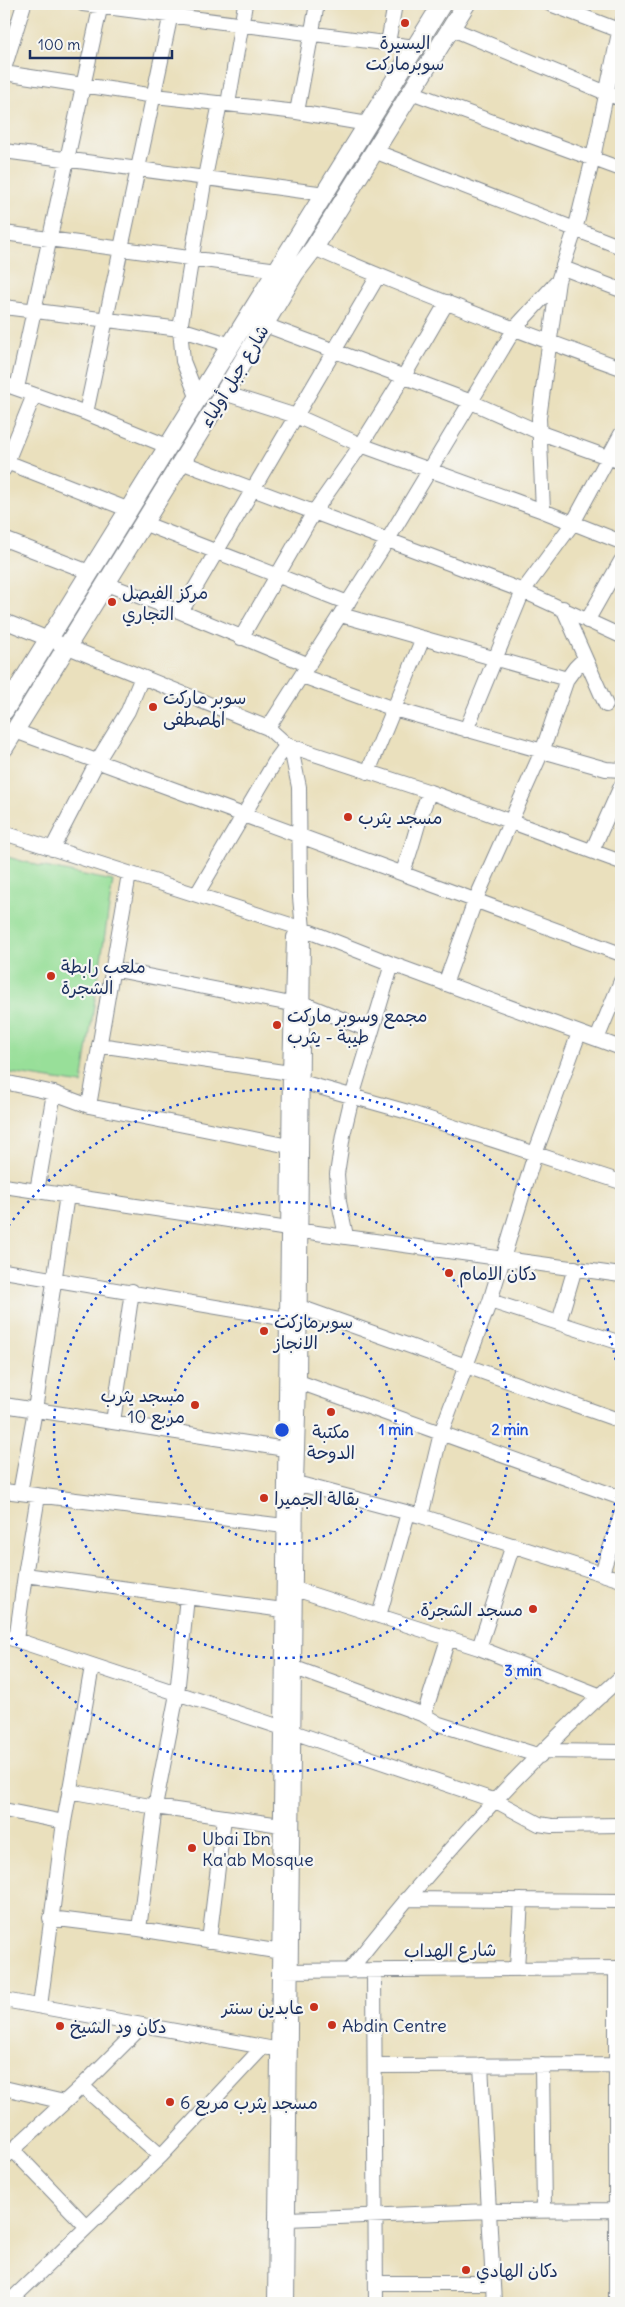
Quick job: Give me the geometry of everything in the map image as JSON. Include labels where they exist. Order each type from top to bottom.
[{"type":"main road","name":"شارع جبل أولياء","points":[[4,709],[442,4]]},
{"type":"main road","name":"شارع جبل أولياء","points":[[4,748],[182,462],[295,273],[314,248],[466,4]]},
{"type":"street","points":[[24,4],[4,71],[84,86],[296,112],[368,124]]},
{"type":"street","points":[[83,4],[172,9],[242,23],[415,47]]},
{"type":"street","points":[[198,399],[183,361],[180,329],[205,177],[224,103],[245,4]]},
{"type":"street","points":[[296,112],[318,4]]},
{"type":"street","points":[[388,43],[395,4]]},
{"type":"street","points":[[543,511],[539,418],[561,275],[594,158],[621,28],[550,4]]},
{"type":"street","points":[[101,5],[34,312],[10,386],[86,413],[167,446]]},
{"type":"street","points":[[86,413],[108,319],[172,9]]},
{"type":"street","points":[[450,28],[621,99]]},
{"type":"street","points":[[411,92],[594,158],[621,170]]},
{"type":"street","points":[[374,150],[621,247]]},
{"type":"street","points":[[4,151],[324,194]]},
{"type":"street","points":[[4,233],[278,270]]},
{"type":"street","points":[[314,248],[378,276],[621,368]]},
{"type":"street","points":[[561,275],[621,290]]},
{"type":"street","points":[[268,728],[387,541],[428,469],[515,328],[561,275]]},
{"type":"street","points":[[181,612],[378,276]]},
{"type":"street","points":[[241,638],[314,512],[404,376],[447,302]]},
{"type":"street","points":[[4,307],[180,329],[231,345]]},
{"type":"street","points":[[265,325],[469,401],[541,433],[615,460]]},
{"type":"street","points":[[224,393],[296,416],[360,445],[543,511],[621,542]]},
{"type":"street","points":[[34,394],[5,464],[128,509]]},
{"type":"street","points":[[466,730],[523,591],[573,523],[615,460],[621,434]]},
{"type":"street","points":[[182,462],[523,591],[621,636]]},
{"type":"street","points":[[143,523],[277,574],[345,609],[423,638],[567,679]]},
{"type":"street","points":[[4,539],[89,572]]},
{"type":"street","points":[[587,621],[621,561]]},
{"type":"street","points":[[106,584],[181,612],[241,638],[305,671],[394,709],[466,730],[543,749],[606,769],[621,770]]},
{"type":"street","points":[[563,608],[606,705]]},
{"type":"street","points":[[4,621],[268,728],[287,745],[294,758],[300,787],[300,896],[296,1004],[290,1073],[289,1146],[300,1307],[296,1483],[295,1668],[288,1730],[282,1825],[285,1953]]},
{"type":"street","points":[[368,772],[423,638]]},
{"type":"street","points":[[445,984],[475,901],[543,749],[567,679],[585,658]]},
{"type":"street","points":[[52,849],[98,760],[128,711],[142,677]]},
{"type":"street","points":[[15,731],[621,954]]},
{"type":"street","points":[[287,745],[430,792],[621,862]]},
{"type":"street","points":[[197,894],[276,760],[287,745]]},
{"type":"street","points":[[592,851],[621,786]]},
{"type":"street","points":[[402,873],[411,853],[423,806],[430,792]]},
{"type":"street","points":[[4,833],[299,928],[621,1048]]},
{"type":"street","points":[[88,1106],[129,874]]},
{"type":"street","points":[[346,1236],[339,1202],[337,1174],[352,1097],[370,1031],[392,964]]},
{"type":"street","points":[[112,969],[296,1004],[370,1031]]},
{"type":"street","points":[[597,1039],[621,981]]},
{"type":"street","points":[[275,2303],[284,2050],[288,1730],[283,1610],[287,1319],[294,1229],[301,1082],[296,1004]]},
{"type":"street","points":[[379,1616],[490,1301],[535,1154],[579,1033]]},
{"type":"street","points":[[99,1045],[290,1073]]},
{"type":"street","points":[[4,1082],[54,1093],[88,1106],[289,1146]]},
{"type":"street","points":[[301,1082],[408,1112],[621,1182]]},
{"type":"street","points":[[36,1191],[54,1093]]},
{"type":"street","points":[[4,1186],[621,1275]]},
{"type":"street","points":[[20,1493],[35,1410],[67,1196]]},
{"type":"street","points":[[559,1322],[575,1268]]},
{"type":"street","points":[[4,1271],[132,1291],[287,1319]]},
{"type":"street","points":[[113,1422],[132,1291]]},
{"type":"street","points":[[490,1301],[621,1342]]},
{"type":"street","points":[[300,1307],[621,1421]]},
{"type":"street","points":[[299,1382],[621,1498]]},
{"type":"street","points":[[4,1405],[285,1449]]},
{"type":"street","points":[[296,1483],[414,1514],[621,1580]]},
{"type":"street","points":[[4,1491],[284,1526]]},
{"type":"street","points":[[38,1496],[24,1575],[7,1640],[288,1730],[496,1801],[539,1824],[552,1826],[621,1825]]},
{"type":"street","points":[[602,1573],[621,1515]]},
{"type":"street","points":[[479,1648],[513,1545]]},
{"type":"street","points":[[24,1575],[283,1610]]},
{"type":"street","points":[[295,1589],[479,1648],[601,1696]]},
{"type":"street","points":[[139,1929],[155,1807],[176,1694],[187,1597]]},
{"type":"street","points":[[424,1715],[448,1639]]},
{"type":"street","points":[[40,2006],[64,1822],[92,1666]]},
{"type":"street","points":[[295,1668],[424,1715],[439,1724],[542,1753],[621,1752]]},
{"type":"street","points":[[349,1971],[406,1899],[496,1801],[542,1753],[621,1677]]},
{"type":"street","points":[[69,1791],[155,1807],[282,1825]]},
{"type":"street","points":[[4,1810],[64,1822]]},
{"type":"street","points":[[208,1941],[224,1818]]},
{"type":"street","points":[[406,1899],[621,1901]]},
{"type":"street","points":[[517,1968],[521,1900]]},
{"type":"street","points":[[50,1918],[139,1929],[285,1953]]},
{"type":"street","points":[[616,2303],[619,2210],[619,1968]]},
{"type":"street","name":"شارع الهداب","points":[[285,1972],[619,1968]]},
{"type":"street","points":[[374,1971],[376,2303]]},
{"type":"street","points":[[4,2000],[284,2050]]},
{"type":"street","points":[[87,2227],[8,2153],[82,2086],[143,2025]]},
{"type":"street","points":[[8,2303],[161,2156],[264,2047]]},
{"type":"street","points":[[284,2050],[288,2219],[287,2303]]},
{"type":"street","points":[[482,2065],[494,2303]]},
{"type":"street","points":[[542,2065],[544,2211]]},
{"type":"street","points":[[375,2066],[619,2066]]},
{"type":"street","points":[[82,2086],[161,2156]]},
{"type":"street","points":[[4,2088],[64,2102]]},
{"type":"street","points":[[288,2219],[490,2211],[619,2210]]},
{"type":"street","points":[[376,2283],[493,2283]]},
{"type":"green space","name":"ملعب رابطة الشجرة","points":[[4,856],[40,866],[113,881],[82,1084],[4,1072]]},
{"type":"place","name":"اليسيرة سوبرماركت","points":[[405,23]]},
{"type":"place","name":"مركز الفيصل التجاري","points":[[112,602]]},
{"type":"place","name":"سوبر ماركت المصطفى","points":[[153,707]]},
{"type":"place","name":"مسجد يثرب","points":[[348,817]]},
{"type":"place","name":"ملعب رابطة الشجرة","points":[[51,976]]},
{"type":"place","name":"مجمع وسوبر ماركت طيبة - يثرب","points":[[277,1025]]},
{"type":"place","name":"دكان الامام","points":[[449,1273]]},
{"type":"place","name":"سوبرماركت الانجاز","points":[[264,1331]]},
{"type":"place","name":"مسجد يثرب مربع 10","points":[[195,1405]]},
{"type":"place","name":"مكتبة الدوحة","points":[[331,1412]]},
{"type":"place","name":"بقالة الجميرا","points":[[264,1498]]},
{"type":"place","name":"مسجد الشجرة","points":[[533,1609]]},
{"type":"place","name":"Ubai Ibn Ka'ab Mosque","points":[[192,1848]]},
{"type":"place","name":"عابدين سنتر","points":[[314,2007]]},
{"type":"place","name":"Abdin Centre","points":[[332,2025]]},
{"type":"place","name":"دكان ود الشيخ","points":[[60,2026]]},
{"type":"place","name":"مسجد يثرب مربع 6","points":[[170,2102]]},
{"type":"place","name":"دكان الهادي","points":[[466,2270]]}]
